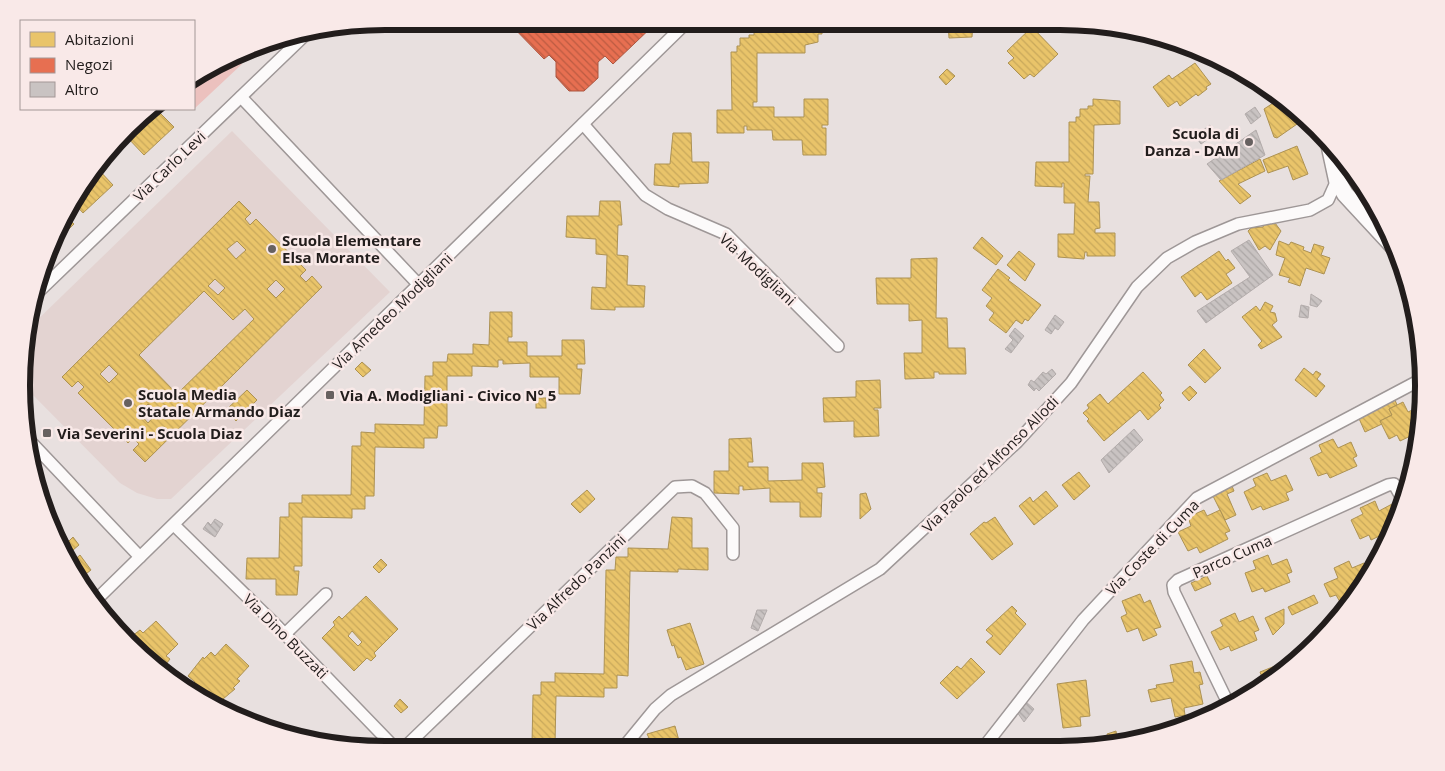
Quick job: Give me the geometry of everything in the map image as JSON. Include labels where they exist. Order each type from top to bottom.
[{"type":"street","name":"Via Amedeo Modigliani","points":[[99,597],[680,30]]},
{"type":"street","name":"Via Carlo Levi","points":[[44,286],[299,41]]},
{"type":"street","points":[[241,97],[419,285]]},
{"type":"street","name":"Via Modigliani","points":[[583,124],[645,195],[668,209],[726,234],[838,346]]},
{"type":"street","points":[[1332,157],[1337,180],[1345,194],[1380,231]]},
{"type":"street","name":"Via Paolo ed Alfonso Allodi","points":[[629,741],[655,709],[671,695],[880,569],[1017,442],[1071,383],[1137,287],[1167,258],[1195,242],[1238,224],[1310,210],[1328,200],[1337,180]]},
{"type":"street","name":"Via Coste di Cuma","points":[[989,741],[1083,620],[1197,498],[1415,383]]},
{"type":"street","points":[[36,447],[140,558]]},
{"type":"street","name":"Parco Cuma","points":[[1226,699],[1174,592],[1173,585],[1178,580],[1388,485],[1394,484],[1399,490]]},
{"type":"street","name":"Via Alfredo Panzini","points":[[411,741],[675,487],[692,486],[705,493],[733,528],[733,554]]},
{"type":"street","name":"Via Dino Buzzati","points":[[174,525],[285,634],[388,741]]},
{"type":"street","points":[[285,634],[326,594]]},
{"type":"shaded area","points":[[240,62],[242,64],[195,108],[195,86]]},
{"type":"shaded area","points":[[232,131],[390,292],[171,499],[157,499],[137,493],[120,483],[30,392],[31,362],[36,321]]},
{"type":"building: Abitazioni","points":[[754,30],[822,30],[822,34],[818,34],[818,42],[805,45],[805,53],[757,53],[757,102],[753,102],[753,107],[774,107],[774,117],[804,117],[804,99],[828,99],[828,125],[822,125],[822,128],[826,128],[826,155],[803,155],[802,140],[773,140],[772,130],[747,130],[747,126],[744,126],[744,133],[717,133],[717,110],[732,110],[731,52],[737,52],[737,46],[740,46],[740,38],[749,38],[749,35],[754,35]]},
{"type":"building: Abitazioni","points":[[948,30],[972,30],[972,37],[949,38]]},
{"type":"building: Abitazioni","points":[[1029,30],[1035,30],[1058,54],[1034,77],[1030,74],[1024,79],[1008,63],[1014,58],[1007,51]]},
{"type":"building: Abitazioni","points":[[1195,63],[1211,84],[1198,96],[1196,94],[1180,106],[1177,101],[1168,107],[1153,87],[1169,75],[1172,79]]},
{"type":"building: Abitazioni","points":[[947,69],[955,76],[946,85],[939,77]]},
{"type":"building: Abitazioni","points":[[1093,99],[1120,101],[1120,124],[1094,125],[1093,174],[1085,174],[1085,176],[1090,176],[1088,202],[1099,202],[1100,228],[1095,229],[1095,233],[1115,233],[1115,256],[1087,256],[1087,252],[1085,252],[1084,259],[1058,257],[1058,234],[1074,234],[1075,203],[1064,203],[1064,183],[1062,183],[1062,187],[1035,186],[1036,162],[1069,162],[1069,122],[1076,122],[1076,117],[1080,117],[1080,109],[1088,109],[1088,106],[1093,106]]},
{"type":"building: Abitazioni","points":[[1275,102],[1299,123],[1277,138],[1274,137],[1264,109]]},
{"type":"building: Abitazioni","points":[[159,112],[174,127],[144,155],[129,139]]},
{"type":"building: Abitazioni","points":[[673,133],[691,133],[692,162],[709,162],[708,183],[679,184],[679,187],[654,185],[655,164],[670,164]]},
{"type":"building: Abitazioni","points":[[1297,146],[1308,174],[1293,180],[1288,166],[1268,173],[1263,160]]},
{"type":"building: Abitazioni","points":[[1260,159],[1265,171],[1238,184],[1251,196],[1240,204],[1219,181]]},
{"type":"building: Abitazioni","points":[[101,172],[113,185],[83,213],[78,208]]},
{"type":"building: Abitazioni","points":[[239,201],[251,213],[245,219],[250,225],[256,219],[306,270],[300,276],[306,282],[312,276],[322,287],[145,462],[133,450],[139,444],[133,438],[128,443],[78,393],[84,387],[78,381],[72,387],[62,377]],"holes":[[[237,241],[246,250],[236,259],[227,249]],[[215,279],[225,288],[218,295],[208,286]],[[276,280],[285,289],[276,298],[267,289]],[[204,291],[233,320],[245,309],[254,319],[177,394],[139,355]],[[109,365],[118,374],[109,383],[100,374]],[[148,404],[157,413],[148,423],[139,413]]]},
{"type":"building: Abitazioni","points":[[600,201],[620,201],[622,225],[618,225],[617,255],[628,256],[627,285],[645,286],[644,307],[615,307],[615,310],[591,309],[592,287],[606,288],[607,255],[596,254],[596,239],[566,237],[567,216],[599,216]]},
{"type":"building: Abitazioni","points":[[71,221],[74,224],[65,231]]},
{"type":"building: Abitazioni","points":[[1265,223],[1275,223],[1281,231],[1270,250],[1265,246],[1259,250],[1248,231],[1251,228],[1263,227]]},
{"type":"building: Abitazioni","points":[[982,237],[1003,256],[996,265],[973,248]]},
{"type":"building: Abitazioni","points":[[1279,241],[1289,245],[1291,242],[1304,247],[1303,250],[1311,253],[1314,244],[1324,247],[1321,255],[1330,258],[1324,274],[1306,268],[1300,286],[1288,282],[1290,278],[1279,275],[1285,258],[1276,255]]},
{"type":"building: Abitazioni","points":[[1019,251],[1035,264],[1025,281],[1007,265]]},
{"type":"building: Abitazioni","points":[[1219,251],[1226,261],[1228,259],[1235,268],[1226,274],[1232,283],[1207,300],[1201,292],[1195,297],[1181,277]]},
{"type":"building: Abitazioni","points":[[937,258],[936,318],[947,318],[948,348],[965,348],[966,374],[939,374],[939,372],[934,372],[934,378],[905,379],[904,353],[922,353],[922,320],[909,321],[909,304],[877,304],[876,278],[911,278],[911,259]]},
{"type":"building: Abitazioni","points":[[998,269],[1010,278],[1008,280],[1041,305],[1028,321],[1025,319],[1022,324],[1016,320],[1006,333],[989,320],[994,313],[986,306],[992,298],[982,290]]},
{"type":"building: Abitazioni","points":[[1265,302],[1273,306],[1270,312],[1275,313],[1277,321],[1272,325],[1282,337],[1261,349],[1258,345],[1262,341],[1242,317],[1256,306],[1260,311]]},
{"type":"building: Abitazioni","points":[[490,312],[512,312],[512,337],[508,337],[508,342],[527,342],[527,356],[562,356],[562,340],[584,340],[585,364],[577,364],[577,369],[582,369],[580,394],[559,394],[559,377],[530,377],[530,363],[503,364],[503,360],[498,360],[498,367],[472,366],[472,376],[447,376],[447,426],[438,426],[437,438],[424,438],[424,448],[375,447],[374,496],[365,496],[365,509],[352,509],[352,518],[302,517],[302,566],[294,566],[294,571],[299,571],[297,595],[276,595],[276,579],[246,579],[247,558],[279,558],[280,517],[289,517],[289,503],[302,503],[302,495],[351,495],[352,446],[361,446],[361,432],[375,433],[375,424],[424,425],[425,376],[433,376],[433,362],[447,362],[448,354],[473,354],[473,344],[489,345]]},
{"type":"building: Abitazioni","points":[[1204,349],[1221,368],[1205,383],[1188,365]]},
{"type":"building: Abitazioni","points":[[362,362],[371,370],[363,377],[355,369]]},
{"type":"building: Abitazioni","points":[[1304,368],[1313,375],[1316,371],[1321,374],[1317,379],[1325,386],[1316,397],[1295,380]]},
{"type":"building: Abitazioni","points":[[1143,372],[1162,393],[1160,395],[1164,400],[1159,405],[1161,408],[1148,420],[1140,410],[1104,441],[1087,421],[1089,419],[1083,413],[1089,408],[1087,405],[1100,394],[1108,404]]},
{"type":"building: Abitazioni","points":[[880,380],[881,408],[874,408],[874,410],[878,410],[879,436],[854,437],[854,421],[824,422],[823,398],[856,397],[856,381]]},
{"type":"building: Abitazioni","points":[[1190,386],[1197,393],[1189,401],[1182,393]]},
{"type":"building: Abitazioni","points":[[247,390],[257,400],[236,421],[226,410]]},
{"type":"building: Abitazioni","points":[[1393,395],[1397,405],[1389,409],[1392,415],[1380,421],[1382,424],[1365,432],[1357,414]]},
{"type":"building: Abitazioni","points":[[536,398],[546,398],[546,408],[536,408]]},
{"type":"building: Abitazioni","points":[[1403,402],[1408,412],[1414,409],[1411,436],[1400,441],[1397,435],[1389,439],[1380,421],[1392,415],[1389,409]]},
{"type":"building: Abitazioni","points":[[751,438],[753,462],[748,462],[748,467],[768,467],[768,481],[802,480],[802,463],[823,463],[825,487],[817,488],[817,493],[822,493],[821,517],[800,517],[800,502],[770,502],[770,488],[743,490],[743,486],[739,486],[739,494],[714,493],[714,471],[729,471],[729,439]]},
{"type":"building: Abitazioni","points":[[1333,439],[1338,448],[1351,442],[1357,456],[1353,458],[1357,466],[1330,478],[1327,473],[1318,476],[1310,458],[1322,452],[1319,445]]},
{"type":"building: Abitazioni","points":[[1079,472],[1090,486],[1074,500],[1062,485]]},
{"type":"building: Abitazioni","points":[[1267,473],[1271,481],[1286,475],[1293,490],[1286,493],[1289,500],[1263,510],[1261,506],[1252,510],[1244,492],[1256,486],[1253,479]]},
{"type":"building: Abitazioni","points":[[1230,481],[1234,491],[1227,494],[1236,515],[1225,520],[1211,492]]},
{"type":"building: Abitazioni","points":[[587,490],[595,499],[580,513],[571,504]]},
{"type":"building: Abitazioni","points":[[1046,491],[1058,506],[1034,525],[1019,506],[1030,497],[1033,502]]},
{"type":"building: Abitazioni","points":[[866,493],[871,509],[860,519],[860,494]]},
{"type":"building: Abitazioni","points":[[1375,501],[1379,511],[1392,504],[1393,507],[1382,535],[1371,540],[1369,535],[1360,539],[1351,520],[1363,514],[1360,508]]},
{"type":"building: Abitazioni","points":[[1204,510],[1207,516],[1220,510],[1230,531],[1225,533],[1228,539],[1200,553],[1197,547],[1188,551],[1178,532],[1191,526],[1188,517]]},
{"type":"building: Abitazioni","points":[[672,517],[692,518],[692,548],[708,548],[708,570],[678,569],[678,572],[630,571],[628,676],[617,675],[617,688],[604,688],[604,697],[556,696],[555,741],[532,741],[533,695],[541,695],[541,682],[555,682],[555,673],[604,674],[606,570],[615,570],[616,557],[628,557],[628,548],[668,549]]},
{"type":"building: Abitazioni","points":[[995,517],[1013,544],[992,560],[970,534],[984,522],[986,523]]},
{"type":"building: Abitazioni","points":[[73,537],[79,545],[72,551],[67,543]]},
{"type":"building: Abitazioni","points":[[80,555],[91,570],[85,575],[76,559]]},
{"type":"building: Abitazioni","points":[[1268,555],[1272,565],[1287,559],[1292,572],[1287,574],[1290,582],[1265,592],[1263,588],[1252,592],[1245,573],[1256,569],[1253,561]]},
{"type":"building: Abitazioni","points":[[381,559],[387,565],[379,573],[373,567]]},
{"type":"building: Abitazioni","points":[[1349,561],[1352,568],[1364,563],[1365,566],[1343,600],[1340,602],[1336,595],[1330,597],[1324,584],[1338,578],[1334,568]]},
{"type":"building: Abitazioni","points":[[1207,576],[1211,584],[1195,591],[1191,583]]},
{"type":"building: Abitazioni","points":[[1140,594],[1144,603],[1150,600],[1161,627],[1154,629],[1157,635],[1143,641],[1138,628],[1127,632],[1121,617],[1127,614],[1122,601]]},
{"type":"building: Abitazioni","points":[[1314,595],[1318,603],[1292,615],[1288,607]]},
{"type":"building: Abitazioni","points":[[366,596],[398,629],[374,653],[376,656],[371,661],[367,658],[354,671],[322,638],[335,625],[333,622],[339,616],[342,619]],"holes":[[[352,631],[362,642],[358,646],[348,636]]]},
{"type":"building: Abitazioni","points":[[1012,606],[1017,611],[1015,613],[1026,624],[1000,655],[986,642],[993,636],[986,630]]},
{"type":"building: Abitazioni","points":[[1284,609],[1284,624],[1273,635],[1265,618]]},
{"type":"building: Abitazioni","points":[[1235,613],[1239,622],[1253,616],[1259,630],[1254,632],[1257,640],[1231,651],[1229,646],[1220,650],[1211,632],[1223,626],[1220,620]]},
{"type":"building: Abitazioni","points":[[156,621],[178,644],[166,656],[170,659],[165,665],[133,636],[140,630],[143,633]]},
{"type":"building: Abitazioni","points":[[690,623],[704,664],[686,670],[681,657],[678,658],[674,645],[672,646],[667,630]]},
{"type":"building: Abitazioni","points":[[226,644],[249,666],[237,679],[240,681],[233,688],[235,689],[221,700],[193,684],[195,682],[188,676],[203,657],[204,659],[211,652],[215,656]]},
{"type":"building: Abitazioni","points":[[971,658],[985,672],[957,699],[940,683],[957,666],[961,669]]},
{"type":"building: Abitazioni","points":[[1192,661],[1194,673],[1200,672],[1203,684],[1199,685],[1203,704],[1184,708],[1185,715],[1175,717],[1171,698],[1151,702],[1148,690],[1157,688],[1156,685],[1174,682],[1170,665]]},
{"type":"building: Abitazioni","points":[[1275,666],[1276,668],[1262,678],[1260,672]]},
{"type":"building: Abitazioni","points":[[1086,680],[1090,716],[1080,717],[1081,726],[1063,728],[1057,684]]},
{"type":"building: Abitazioni","points":[[400,699],[408,707],[401,713],[394,706]]},
{"type":"building: Abitazioni","points":[[675,726],[679,741],[646,741],[645,739],[649,738],[647,734]]},
{"type":"building: Abitazioni","points":[[1116,731],[1117,736],[1108,738],[1107,734]]},
{"type":"building: Negozi","points":[[516,30],[649,30],[613,64],[605,56],[598,62],[598,78],[584,91],[569,91],[556,77],[556,62],[549,55],[544,59]]},
{"type":"building: Altro","points":[[1255,107],[1261,116],[1251,124],[1245,114]]},
{"type":"building: Altro","points":[[1210,125],[1215,134],[1201,144],[1195,136]]},
{"type":"building: Altro","name":"Scuola di Danza - DAM","points":[[1256,130],[1265,155],[1221,180],[1207,164]]},
{"type":"building: Altro","points":[[1249,240],[1273,275],[1206,323],[1197,311],[1250,277],[1231,251]]},
{"type":"building: Altro","points":[[1311,294],[1322,301],[1317,307],[1310,305]]},
{"type":"building: Altro","points":[[1301,305],[1309,307],[1308,318],[1299,317]]},
{"type":"building: Altro","points":[[1055,315],[1064,322],[1058,330],[1055,328],[1051,334],[1045,330]]},
{"type":"building: Altro","points":[[1015,328],[1024,336],[1011,353],[1005,349],[1013,340],[1009,336]]},
{"type":"building: Altro","points":[[1052,369],[1056,374],[1039,391],[1036,388],[1034,391],[1028,385],[1031,380],[1034,382],[1043,372],[1046,374]]},
{"type":"building: Altro","points":[[1134,429],[1143,440],[1109,473],[1101,460]]},
{"type":"building: Altro","points":[[215,519],[223,524],[215,537],[203,529],[208,522],[211,525]]},
{"type":"building: Altro","points":[[757,610],[767,610],[758,631],[751,628]]},
{"type":"building: Altro","points":[[1025,701],[1034,709],[1024,722],[1017,712]]},
{"type":"place","name":"Scuola di Danza - DAM","points":[[1249,142]]},
{"type":"place","name":"Scuola Elementare Elsa Morante","points":[[272,249]]},
{"type":"place","name":"Via A. Modigliani - Civico N° 5","points":[[330,395]]},
{"type":"place","name":"Scuola Media Statale Armando Diaz","points":[[128,403]]},
{"type":"place","name":"Via Severini - Scuola Diaz","points":[[47,433]]}]
